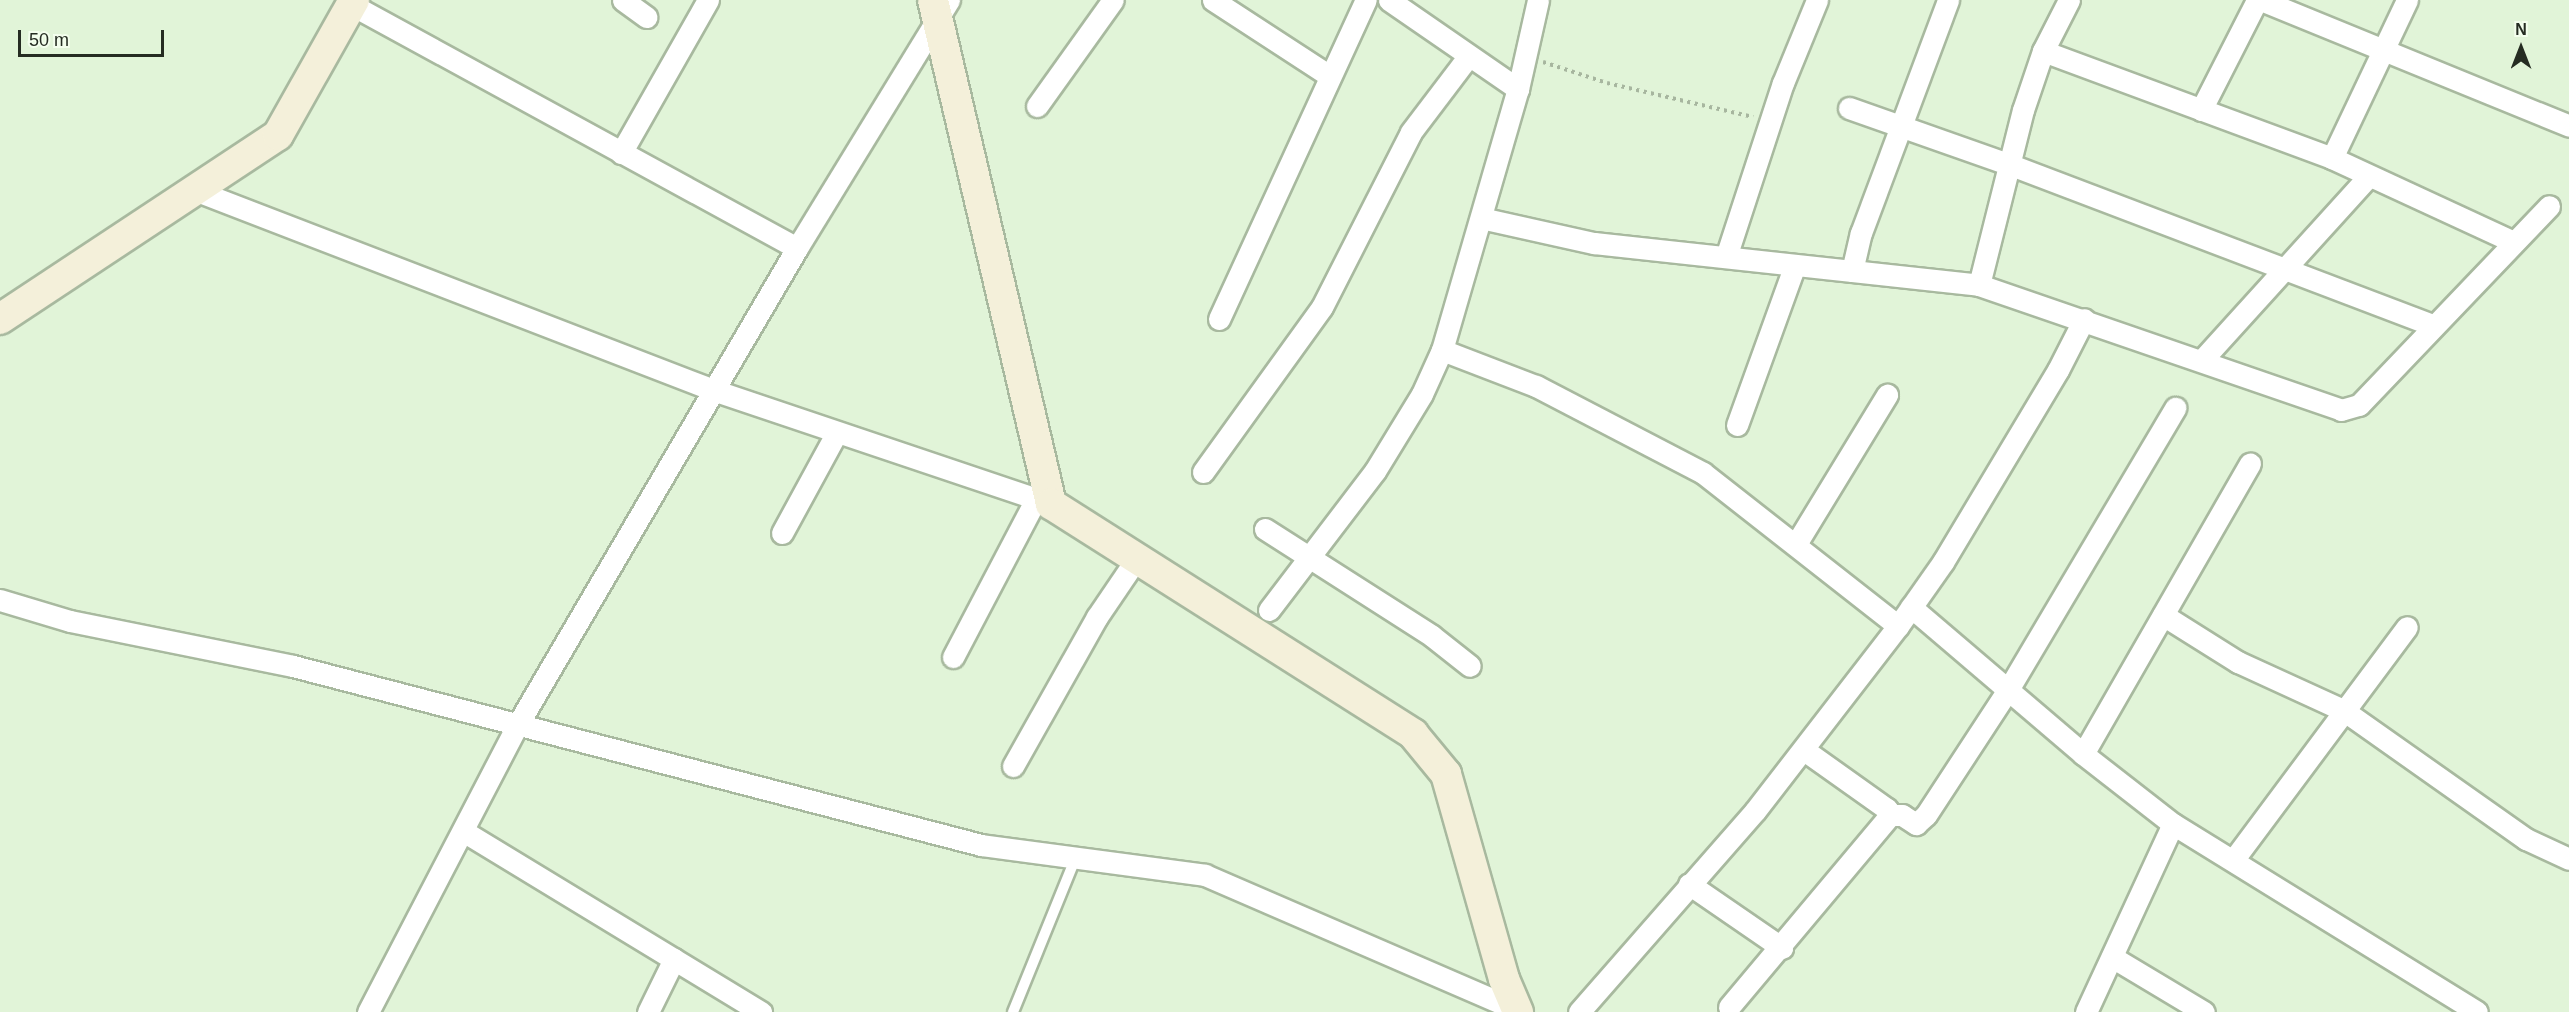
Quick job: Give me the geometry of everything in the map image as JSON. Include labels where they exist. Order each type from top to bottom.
[{"type":"street","points":[[623,0],[646,17]]},
{"type":"street","points":[[621,153],[708,0]]},
{"type":"street","points":[[1037,106],[1113,0]]},
{"type":"street","points":[[1213,0],[1328,75]]},
{"type":"street","points":[[1219,319],[1328,75],[1365,0]]},
{"type":"street","points":[[1389,0],[1468,57],[1518,89]]},
{"type":"street","points":[[1269,610],[1375,471],[1422,394],[1442,350],[1518,89],[1538,0]]},
{"type":"street","points":[[1726,257],[1771,121],[1817,0]]},
{"type":"street","points":[[1852,271],[1861,233],[1948,0]]},
{"type":"street","points":[[1979,285],[2023,110],[2043,51],[2069,0]]},
{"type":"street","points":[[2200,110],[2259,0],[2569,126]]},
{"type":"street","points":[[2332,158],[2407,0]]},
{"type":"street","points":[[0,319],[197,191],[278,135],[353,3],[621,153],[797,248]]},
{"type":"street","points":[[368,1012],[519,724],[940,5]]},
{"type":"street","points":[[940,5],[1043,501],[953,657]]},
{"type":"street","points":[[2043,51],[2332,158],[2368,177],[2512,241]]},
{"type":"street","points":[[1203,472],[1322,307],[1411,132],[1468,57]]},
{"type":"street","points":[[1849,108],[1901,129],[2011,165],[2433,325]]},
{"type":"street","points":[[2202,360],[2368,177]]},
{"type":"street","points":[[197,191],[716,391],[836,434],[1043,501],[1137,558],[1413,734],[1446,774],[1504,979],[1518,1011]]},
{"type":"street","points":[[1481,218],[1594,243],[1979,285],[2084,319],[2341,410],[2350,410],[2512,241],[2549,206]]},
{"type":"street","points":[[1737,424],[1795,265]]},
{"type":"street","points":[[1579,1012],[1804,750],[1898,626],[1997,472],[2084,319]]},
{"type":"street","points":[[1442,350],[1536,386],[1648,441],[1703,473],[1898,626]]},
{"type":"street","points":[[1796,544],[1887,395]]},
{"type":"street","points":[[1804,750],[1887,809],[1890,815],[1920,823],[2008,688],[2175,408]]},
{"type":"street","points":[[782,533],[836,434]]},
{"type":"street","points":[[2083,754],[2250,464]]},
{"type":"street","points":[[1265,529],[1432,636],[1470,666]]},
{"type":"street","points":[[1013,766],[1085,637],[1137,558]]},
{"type":"street","points":[[0,600],[70,621],[293,666],[981,845],[1205,875],[1518,1011]]},
{"type":"street","points":[[1911,607],[2083,754],[2173,824],[2234,859],[2476,1012]]},
{"type":"street","points":[[2163,615],[2238,662],[2343,710],[2526,839],[2569,858]]},
{"type":"street","points":[[2234,859],[2407,627]]},
{"type":"street","points":[[1729,1007],[1782,948],[1890,815]]},
{"type":"street","points":[[2086,1012],[2173,824]]},
{"type":"street","points":[[463,831],[761,1012]]},
{"type":"street","points":[[1689,884],[1782,948]]},
{"type":"street","points":[[2112,957],[2204,1012]]},
{"type":"street","points":[[648,1012],[674,959]]},
{"type":"lane","points":[[1013,1012],[1076,856]]},
{"type":"path","points":[[1525,57],[1607,83],[1771,121]]}]
